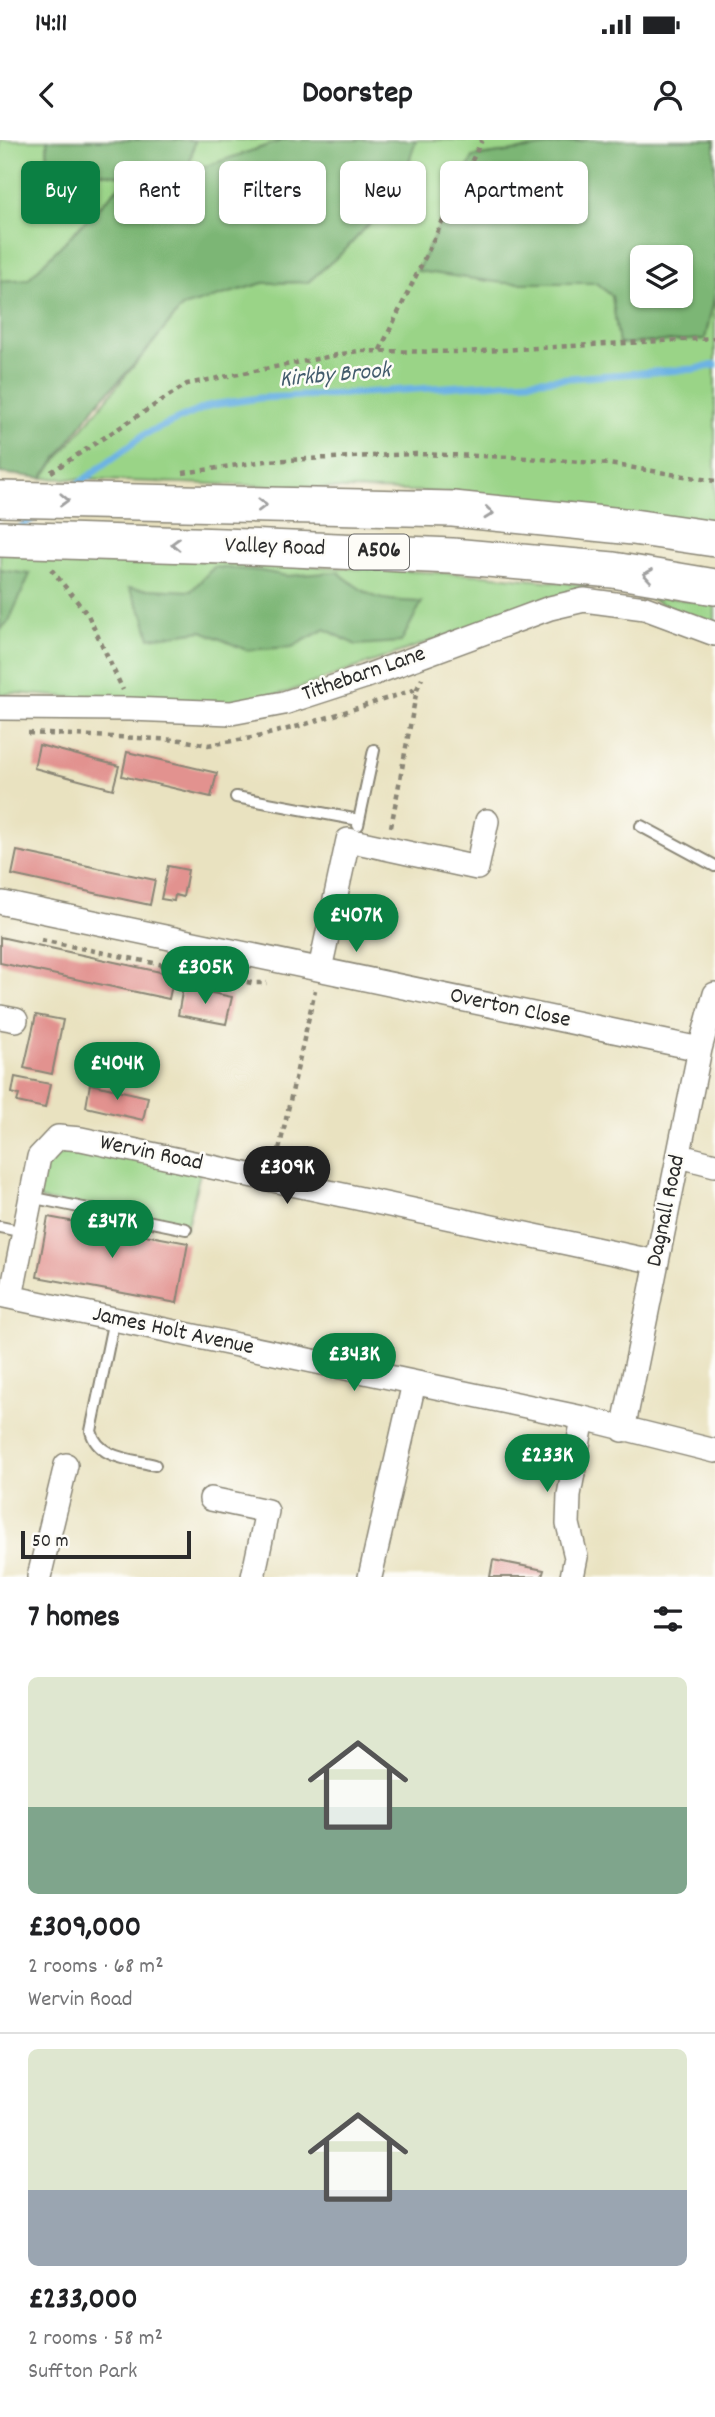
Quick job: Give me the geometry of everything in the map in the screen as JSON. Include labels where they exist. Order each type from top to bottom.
[{"type":"main road","name":"Valley Road","points":[[4,499],[453,509],[633,527],[715,540]]},
{"type":"main road","name":"Valley Road","points":[[0,539],[452,556],[613,570],[715,587]]},
{"type":"street","name":"Tithebarn Lane","points":[[0,708],[230,713],[284,703],[550,608],[584,600],[645,608],[715,634]]},
{"type":"street","points":[[320,969],[348,840],[357,831],[386,848],[477,868],[487,821]]},
{"type":"street","name":"Overton Close","points":[[3,903],[700,1049]]},
{"type":"street","name":"Dagnall Road","points":[[623,1430],[700,1049],[715,994]]},
{"type":"street","name":"Wervin Road","points":[[6,1296],[39,1157],[58,1138],[81,1139],[656,1262]]},
{"type":"street","points":[[680,1156],[715,1165]]},
{"type":"street","name":"James Holt Avenue","points":[[6,1296],[583,1418],[715,1451]]},
{"type":"street","points":[[370,1577],[414,1383]]},
{"type":"street","points":[[572,1577],[576,1557],[568,1524],[569,1494],[583,1418]]},
{"type":"street","points":[[39,1577],[66,1465]]},
{"type":"street","points":[[211,1499],[267,1511],[254,1577]]},
{"type":"lane","points":[[236,797],[357,831],[374,750]]},
{"type":"lane","points":[[641,826],[715,866]]},
{"type":"lane","points":[[30,1197],[186,1229]]},
{"type":"lane","points":[[0,1227],[23,1232]]},
{"type":"lane","points":[[114,1319],[91,1431],[93,1440],[106,1453],[155,1465]]},
{"type":"path","points":[[380,351],[482,140]]},
{"type":"path","points":[[42,478],[187,384],[358,351],[465,352],[715,338]]},
{"type":"path","points":[[172,475],[266,461],[415,454],[610,464],[715,481]]},
{"type":"path","points":[[41,540],[38,553],[88,615],[130,709]]},
{"type":"path","points":[[386,848],[417,689],[435,650]]},
{"type":"path","points":[[41,940],[252,983],[278,983]]},
{"type":"path","points":[[272,1180],[320,969]]},
{"type":"green space","points":[[0,140],[47,140],[48,161],[21,161],[21,224],[82,224],[28,280],[0,281]]},
{"type":"green space","points":[[47,140],[195,140],[190,161],[114,161],[114,175],[100,173],[100,161],[48,161]]},
{"type":"green space","points":[[195,140],[283,140],[205,167],[205,161],[190,161]]},
{"type":"green space","points":[[284,140],[416,140],[409,161],[340,161],[340,224],[369,224],[344,251],[308,282],[263,283],[182,307],[143,355],[97,404],[42,478],[0,473],[0,281],[28,279],[82,224],[100,224],[100,206],[114,192],[114,224],[205,224],[205,166],[219,162],[219,224],[326,224],[326,161],[221,161]]},
{"type":"green space","points":[[416,140],[588,140],[474,157],[476,161],[440,161],[440,224],[500,224],[523,283],[596,283],[612,296],[619,344],[705,339],[715,294],[715,528],[462,493],[42,478],[182,307],[263,283],[308,282],[344,251],[369,224],[426,224],[426,161],[409,161]]},
{"type":"green space","points":[[588,140],[715,140],[715,294],[705,339],[619,344],[612,296],[596,283],[503,283],[417,271],[440,224],[588,224],[588,161],[471,161],[473,157]]},
{"type":"green space","points":[[100,172],[114,174],[114,191],[100,206]]},
{"type":"green space","points":[[0,550],[484,575],[587,585],[586,592],[476,625],[288,692],[225,704],[13,693],[0,695]]},
{"type":"green space","points":[[214,567],[287,576],[338,572],[368,594],[395,601],[422,602],[401,642],[356,645],[325,629],[292,647],[246,650],[202,631],[150,638],[144,617],[129,588],[191,591]]},
{"type":"green space","points":[[0,570],[30,574],[9,621],[0,630]]},
{"type":"green space","points":[[607,589],[715,604],[715,627],[648,598]]},
{"type":"green space","points":[[58,1137],[202,1165],[186,1229],[30,1197]]},
{"type":"building","points":[[39,745],[119,766],[113,789],[34,768]]},
{"type":"building","points":[[127,752],[217,773],[211,797],[122,776]]},
{"type":"building","points":[[17,851],[155,880],[150,905],[12,875]]},
{"type":"building","points":[[168,866],[188,870],[183,897],[175,895],[174,901],[161,899]]},
{"type":"building","points":[[0,937],[174,975],[169,999],[0,963]]},
{"type":"building","points":[[183,987],[232,997],[226,1024],[178,1015]]},
{"type":"building","points":[[36,1015],[63,1020],[52,1074],[24,1068]]},
{"type":"building","points":[[15,1077],[50,1084],[45,1108],[17,1102],[19,1095],[12,1093]]},
{"type":"building","points":[[90,1084],[148,1097],[143,1120],[86,1107]]},
{"type":"building","points":[[48,1217],[188,1243],[177,1303],[37,1277]]},
{"type":"building","points":[[493,1560],[544,1570],[542,1577],[490,1577]]},
{"type":"waterway","name":"Kirkby Brook","points":[[73,488],[145,434],[211,405],[260,398],[695,369],[715,365]]},
{"type":"waterway","name":"Kirkby Brook","points":[[20,528],[41,512]]}]
